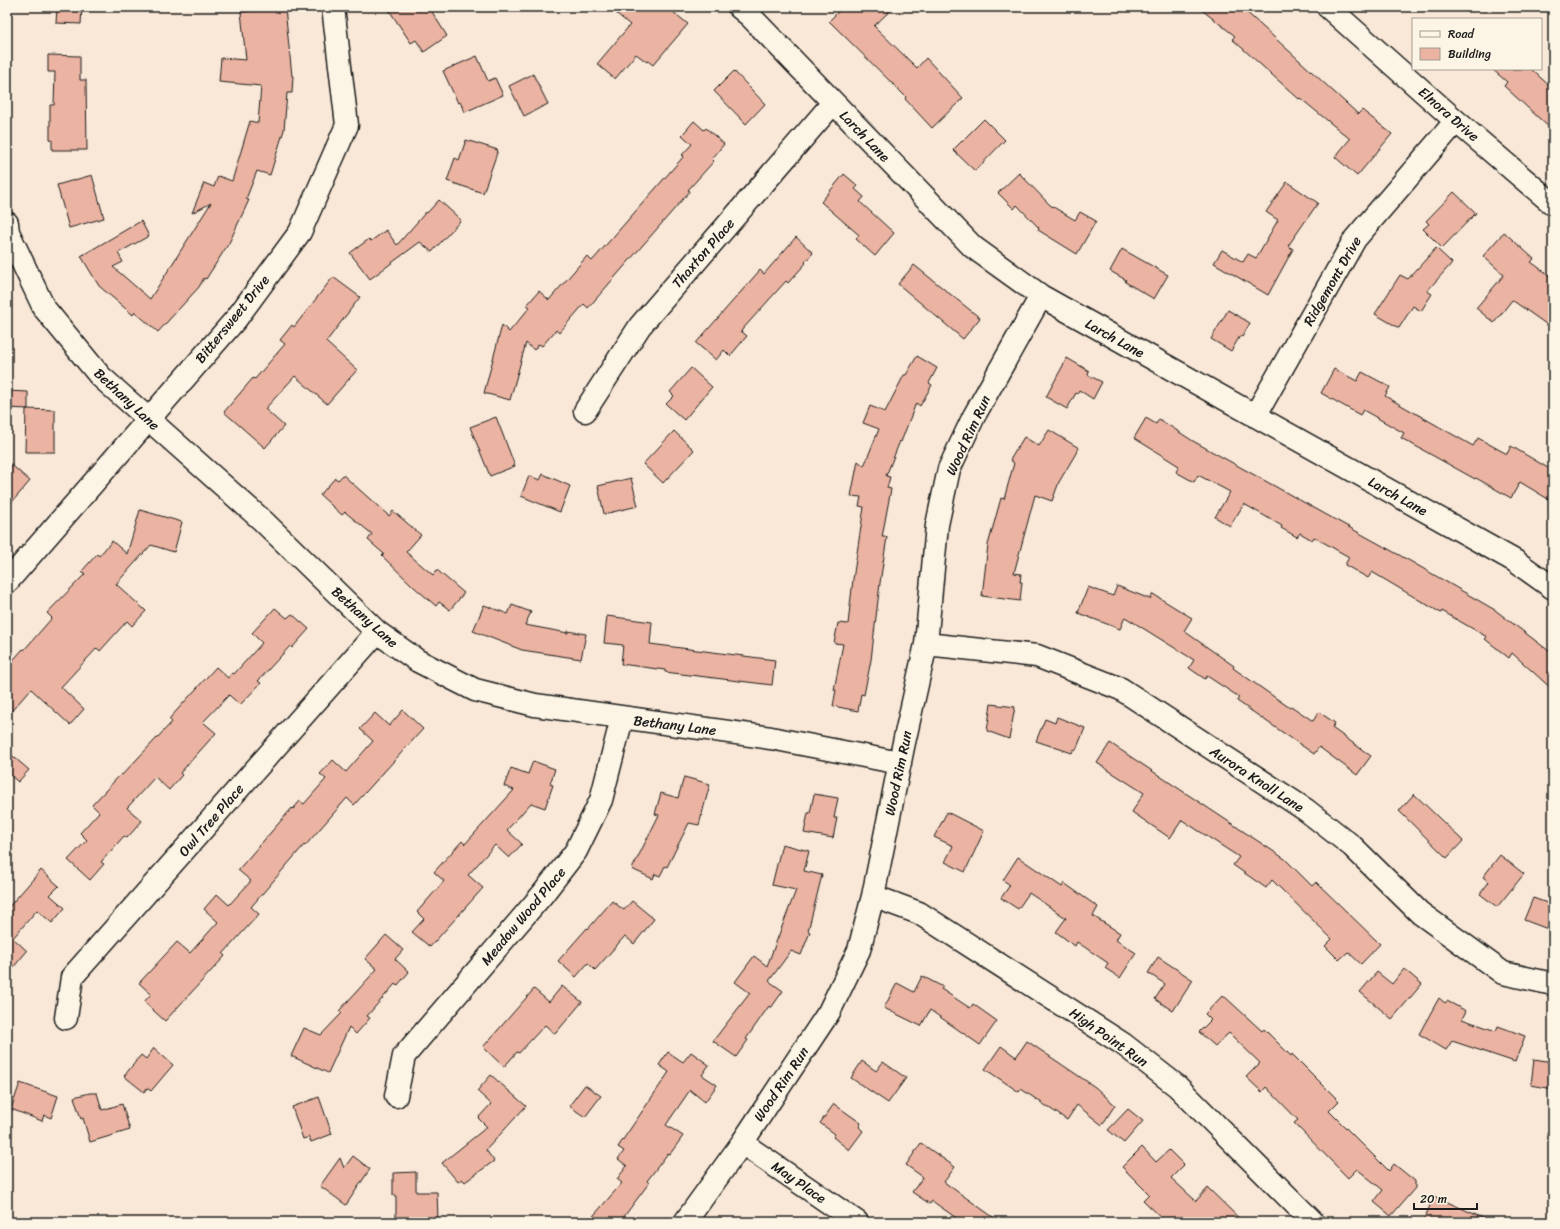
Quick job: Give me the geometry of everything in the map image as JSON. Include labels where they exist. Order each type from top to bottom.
[{"type":"street","name":"Bittersweet Drive","points":[[7,582],[236,319],[300,232],[347,125],[333,7]]},
{"type":"street","name":"Larch Lane","points":[[739,7],[750,16],[973,247],[1041,296],[1515,561],[1553,588]]},
{"type":"street","name":"Elnora Drive","points":[[1328,7],[1456,121],[1553,204]]},
{"type":"street","name":"Thaxton Place","points":[[585,411],[640,326],[833,103]]},
{"type":"street","name":"Ridgemont Drive","points":[[1255,416],[1355,239],[1456,121]]},
{"type":"street","name":"Bethany Lane","points":[[7,229],[44,308],[100,376],[263,521],[377,632],[418,662],[475,690],[535,705],[771,738],[900,764]]},
{"type":"street","name":"Wood Rim Run","points":[[685,1222],[742,1143],[829,1012],[859,950],[873,896],[926,644],[937,525],[949,469],[974,416],[1041,296]]},
{"type":"street","name":"Owl Tree Place","points":[[66,1018],[72,977],[377,632]]},
{"type":"street","name":"Aurora Knoll Lane","points":[[926,644],[1037,656],[1121,689],[1306,810],[1352,846],[1420,913],[1503,973],[1553,984]]},
{"type":"street","name":"Meadow Wood Place","points":[[396,1096],[404,1056],[542,895],[576,851],[601,800],[622,718]]},
{"type":"street","name":"High Point Run","points":[[873,896],[920,913],[1123,1044],[1177,1086],[1312,1222]]},
{"type":"street","name":"May Place","points":[[742,1143],[857,1222]]},
{"type":"building","points":[[57,7],[82,7],[81,24],[56,23]]},
{"type":"building","points":[[387,7],[429,7],[447,36],[424,52],[416,40],[411,43]]},
{"type":"building","points":[[609,7],[667,7],[688,24],[653,65],[636,54],[615,79],[597,64],[630,25]]},
{"type":"building","points":[[843,7],[894,7],[874,26],[917,68],[926,58],[963,98],[932,128],[905,99],[906,97],[829,21]]},
{"type":"building","points":[[1198,7],[1241,7],[1358,114],[1362,110],[1392,134],[1357,176],[1335,157],[1350,139],[1300,98],[1299,99],[1232,39],[1235,36]]},
{"type":"building","points":[[285,8],[293,76],[292,93],[287,93],[284,130],[270,175],[257,171],[246,199],[249,200],[229,243],[206,279],[204,278],[199,287],[158,332],[135,312],[133,315],[99,286],[81,256],[141,221],[149,236],[118,253],[123,262],[113,267],[150,299],[211,203],[192,213],[204,183],[214,187],[218,176],[232,181],[250,121],[258,123],[261,86],[219,82],[221,58],[246,60],[241,12]]},
{"type":"building","points":[[48,55],[80,56],[80,80],[86,80],[87,150],[52,150],[52,140],[50,140],[50,105],[54,105],[55,72],[48,72]]},
{"type":"building","points":[[477,56],[488,81],[495,78],[503,95],[465,112],[460,102],[458,103],[443,71]]},
{"type":"building","points":[[1493,70],[1532,70],[1553,89],[1553,131],[1504,86],[1507,82]]},
{"type":"building","points":[[734,71],[765,104],[746,124],[714,91]]},
{"type":"building","points":[[533,74],[548,104],[524,116],[509,86]]},
{"type":"building","points":[[984,119],[1005,140],[975,171],[953,150]]},
{"type":"building","points":[[694,121],[704,130],[706,128],[724,144],[712,159],[714,161],[688,190],[690,191],[588,308],[584,304],[559,333],[556,330],[542,346],[539,344],[534,350],[526,343],[510,400],[484,393],[502,325],[509,332],[530,307],[527,305],[539,291],[549,300],[587,256],[592,261],[684,156],[682,155],[692,144],[682,135]]},
{"type":"building","points":[[466,140],[498,150],[483,193],[447,181],[455,158],[459,160]]},
{"type":"building","points":[[1019,173],[1050,205],[1075,220],[1080,212],[1096,221],[1077,254],[1038,230],[1039,228],[1017,205],[1014,209],[998,193]]},
{"type":"building","points":[[844,174],[858,186],[855,189],[864,197],[860,202],[894,233],[875,256],[856,239],[859,235],[821,202]]},
{"type":"building","points":[[92,175],[104,218],[69,228],[57,185]]},
{"type":"building","points":[[1287,182],[1318,203],[1288,246],[1293,249],[1268,295],[1214,263],[1222,250],[1243,262],[1248,254],[1256,258],[1278,220],[1266,212]]},
{"type":"building","points":[[1454,192],[1476,213],[1442,248],[1423,229],[1429,224],[1426,221]]},
{"type":"building","points":[[439,200],[461,220],[432,252],[420,242],[370,279],[350,253],[369,239],[371,241],[386,230],[397,245],[426,212],[427,213]]},
{"type":"building","points":[[1504,232],[1534,259],[1531,262],[1553,278],[1553,329],[1512,300],[1494,323],[1476,308],[1504,275],[1483,256]]},
{"type":"building","points":[[796,237],[813,253],[788,283],[786,281],[741,331],[747,336],[730,356],[724,350],[716,360],[696,343],[760,270],[764,274]]},
{"type":"building","points":[[1436,248],[1452,263],[1427,291],[1432,294],[1421,311],[1413,306],[1399,328],[1375,314],[1400,275],[1408,279]]},
{"type":"building","points":[[1122,249],[1168,275],[1154,299],[1125,282],[1126,280],[1110,271]]},
{"type":"building","points":[[914,265],[980,318],[963,339],[898,284]]},
{"type":"building","points":[[333,277],[360,297],[326,342],[357,370],[327,404],[295,376],[265,409],[284,426],[265,448],[224,412],[285,344],[280,340],[292,325],[294,327]]},
{"type":"building","points":[[1228,310],[1250,323],[1242,337],[1240,336],[1231,351],[1211,339]]},
{"type":"building","points":[[917,356],[937,368],[929,383],[932,385],[920,406],[916,403],[886,476],[890,477],[887,488],[891,489],[882,537],[887,537],[871,660],[864,695],[861,694],[858,711],[833,706],[836,690],[834,690],[843,644],[834,643],[838,623],[848,624],[864,507],[859,506],[861,497],[851,496],[858,461],[864,466],[879,429],[863,423],[870,406],[885,412],[904,375],[906,375]]},
{"type":"building","points":[[1067,358],[1089,371],[1088,375],[1102,382],[1093,399],[1079,390],[1067,409],[1046,397]]},
{"type":"building","points":[[691,368],[712,387],[684,420],[666,404],[674,396],[670,392]]},
{"type":"building","points":[[1334,369],[1357,381],[1362,372],[1390,387],[1385,396],[1473,446],[1478,438],[1507,454],[1511,446],[1553,471],[1553,502],[1520,482],[1511,498],[1401,438],[1404,433],[1363,410],[1360,415],[1321,393]]},
{"type":"building","points":[[7,391],[28,392],[28,409],[7,408]]},
{"type":"building","points":[[26,409],[55,410],[55,452],[25,452]]},
{"type":"building","points":[[496,417],[515,466],[490,476],[470,427]]},
{"type":"building","points":[[1146,418],[1156,424],[1159,419],[1193,441],[1410,561],[1495,610],[1553,654],[1553,690],[1512,653],[1509,658],[1485,639],[1487,637],[1442,611],[1441,613],[1372,572],[1368,578],[1345,565],[1349,557],[1314,537],[1312,540],[1300,533],[1297,537],[1281,528],[1282,526],[1244,504],[1230,526],[1215,517],[1230,492],[1198,475],[1194,482],[1176,472],[1179,466],[1134,438]]},
{"type":"building","points":[[1049,430],[1079,448],[1059,482],[1052,501],[1035,495],[1014,573],[1021,574],[1020,582],[1022,582],[1020,601],[982,596],[988,545],[1001,498],[1004,499],[1014,463],[1010,460],[1024,437],[1039,446]]},
{"type":"building","points":[[674,431],[694,450],[663,483],[643,464]]},
{"type":"building","points":[[7,461],[30,481],[7,508]]},
{"type":"building","points":[[543,474],[570,486],[560,512],[521,496],[529,476],[540,480]]},
{"type":"building","points":[[343,475],[389,516],[393,511],[421,535],[406,552],[433,575],[437,570],[464,593],[450,610],[439,602],[436,606],[414,587],[382,556],[384,554],[368,540],[372,534],[345,512],[342,515],[320,495],[335,478],[338,480]]},
{"type":"building","points":[[631,478],[638,506],[604,514],[598,486]]},
{"type":"building","points":[[140,510],[182,522],[174,552],[151,545],[116,584],[146,611],[132,626],[127,621],[100,651],[97,648],[61,687],[84,709],[70,725],[31,689],[7,716],[7,667],[52,618],[47,613],[85,574],[82,571],[97,554],[99,556],[112,541],[127,554]]},
{"type":"building","points":[[1117,586],[1150,599],[1153,594],[1192,618],[1184,631],[1290,708],[1291,706],[1313,721],[1319,712],[1335,723],[1332,728],[1371,756],[1357,775],[1319,747],[1314,754],[1237,701],[1239,697],[1207,676],[1205,679],[1189,668],[1194,660],[1125,617],[1120,629],[1078,613],[1088,587],[1113,596]]},
{"type":"building","points":[[484,605],[508,614],[512,605],[531,612],[525,625],[568,633],[568,631],[586,634],[581,659],[522,650],[473,631]]},
{"type":"building","points":[[275,608],[287,618],[292,614],[309,629],[292,648],[290,646],[258,681],[261,683],[240,705],[229,695],[203,722],[216,733],[180,773],[182,775],[169,790],[155,777],[127,808],[142,821],[127,838],[124,836],[101,862],[104,864],[90,880],[68,860],[87,840],[80,833],[99,812],[92,805],[172,722],[169,719],[216,667],[228,678],[232,673],[234,674],[262,643],[252,633]]},
{"type":"building","points":[[607,616],[652,622],[650,644],[775,660],[772,685],[665,672],[665,670],[621,664],[623,645],[604,643]]},
{"type":"building","points":[[991,704],[1015,707],[1009,739],[987,731]]},
{"type":"building","points":[[403,710],[423,729],[354,805],[347,798],[305,846],[304,845],[251,907],[259,914],[223,954],[225,956],[165,1021],[144,1002],[151,994],[139,983],[177,942],[190,953],[218,922],[204,909],[217,894],[229,905],[251,881],[238,870],[292,808],[293,809],[300,801],[304,804],[326,779],[320,774],[333,760],[346,772],[373,741],[360,729],[375,713],[389,726]]},
{"type":"building","points":[[1057,717],[1085,728],[1076,750],[1074,749],[1072,753],[1036,741],[1045,719],[1055,723]]},
{"type":"building","points":[[1110,743],[1285,859],[1312,886],[1316,882],[1380,944],[1361,964],[1348,952],[1339,960],[1325,946],[1332,939],[1272,880],[1266,888],[1233,865],[1239,857],[1182,820],[1170,838],[1132,812],[1144,793],[1097,763]]},
{"type":"building","points":[[7,751],[29,770],[18,782],[7,772]]},
{"type":"building","points":[[533,761],[555,769],[550,784],[553,785],[545,808],[531,803],[507,830],[522,844],[509,858],[495,845],[468,875],[483,888],[430,947],[412,932],[424,919],[417,912],[444,881],[434,872],[462,841],[465,844],[514,790],[504,786],[511,768],[528,774]]},
{"type":"building","points":[[684,777],[710,784],[699,825],[689,823],[667,867],[665,866],[660,876],[655,874],[653,879],[632,869],[659,815],[655,814],[661,793],[678,798]]},
{"type":"building","points":[[814,794],[838,798],[834,818],[837,818],[833,838],[804,833]]},
{"type":"building","points":[[1414,794],[1463,841],[1447,858],[1399,811]]},
{"type":"building","points":[[947,812],[984,831],[965,872],[945,862],[953,846],[934,837]]},
{"type":"building","points":[[782,844],[809,851],[804,871],[822,875],[808,931],[810,932],[801,955],[791,951],[769,981],[783,991],[771,1008],[769,1006],[746,1039],[748,1040],[736,1057],[713,1041],[750,993],[735,982],[754,956],[767,966],[796,890],[772,885]]},
{"type":"building","points":[[1500,855],[1524,874],[1497,907],[1480,894],[1489,882],[1483,877]]},
{"type":"building","points":[[1018,857],[1062,887],[1064,883],[1098,907],[1093,916],[1120,933],[1116,940],[1136,953],[1120,978],[1105,968],[1108,963],[1077,942],[1075,946],[1056,932],[1066,918],[1029,893],[1018,909],[1001,898],[1010,885],[1003,880]]},
{"type":"building","points":[[41,870],[59,886],[50,895],[65,908],[52,923],[37,910],[13,938],[27,951],[7,975],[7,909]]},
{"type":"building","points":[[1533,898],[1553,905],[1553,931],[1524,920]]},
{"type":"building","points":[[612,901],[624,910],[632,901],[654,919],[634,944],[625,936],[595,970],[588,963],[576,977],[558,961]]},
{"type":"building","points":[[386,935],[403,950],[395,959],[409,972],[397,986],[395,984],[367,1016],[370,1018],[356,1034],[349,1027],[328,1073],[291,1056],[304,1028],[321,1035],[342,1013],[339,1011],[377,969],[365,959]]},
{"type":"building","points":[[1158,957],[1193,980],[1173,1011],[1155,999],[1165,984],[1148,973]]},
{"type":"building","points":[[1404,969],[1422,984],[1392,1019],[1360,992],[1377,972],[1392,984]]},
{"type":"building","points":[[922,976],[943,987],[941,989],[970,1008],[973,1004],[997,1021],[980,1045],[930,1010],[921,1026],[884,1008],[897,983],[914,992]]},
{"type":"building","points":[[562,986],[582,1002],[555,1034],[545,1025],[504,1067],[483,1047],[534,989],[549,1002]]},
{"type":"building","points":[[1223,995],[1262,1031],[1264,1029],[1291,1056],[1292,1054],[1339,1101],[1329,1111],[1389,1171],[1394,1164],[1415,1181],[1415,1188],[1391,1216],[1374,1202],[1383,1190],[1357,1169],[1348,1178],[1294,1123],[1298,1120],[1266,1087],[1262,1092],[1246,1077],[1260,1063],[1229,1033],[1215,1046],[1199,1032],[1211,1020],[1205,1014]]},
{"type":"building","points":[[1439,998],[1445,1003],[1447,1001],[1466,1011],[1462,1019],[1496,1031],[1498,1026],[1525,1036],[1515,1062],[1452,1041],[1446,1050],[1419,1034]]},
{"type":"building","points":[[1027,1041],[1095,1087],[1115,1105],[1102,1125],[1077,1105],[1067,1120],[1021,1089],[1019,1092],[985,1069],[1001,1046],[1016,1057]]},
{"type":"building","points":[[154,1048],[173,1065],[151,1091],[147,1088],[144,1092],[124,1076],[141,1055],[146,1059]]},
{"type":"building","points":[[668,1052],[683,1062],[691,1052],[709,1065],[702,1075],[717,1085],[705,1102],[690,1090],[666,1125],[683,1136],[647,1181],[649,1183],[620,1222],[588,1222],[622,1183],[617,1179],[627,1166],[618,1159],[624,1151],[618,1147],[669,1072],[659,1065]]},
{"type":"building","points":[[1534,1059],[1553,1062],[1553,1089],[1531,1085]]},
{"type":"building","points":[[862,1061],[876,1071],[883,1062],[906,1078],[888,1103],[851,1078]]},
{"type":"building","points":[[491,1075],[526,1106],[486,1150],[494,1161],[465,1182],[462,1179],[458,1182],[442,1163],[487,1127],[478,1118],[491,1104],[477,1091]]},
{"type":"building","points":[[20,1083],[58,1096],[51,1118],[44,1115],[42,1121],[11,1109]]},
{"type":"building","points":[[585,1085],[601,1096],[585,1117],[569,1106]]},
{"type":"building","points":[[97,1093],[102,1110],[122,1104],[130,1130],[90,1142],[83,1118],[81,1119],[74,1097]]},
{"type":"building","points":[[319,1097],[332,1134],[311,1142],[309,1137],[303,1139],[292,1107]]},
{"type":"building","points":[[834,1104],[861,1123],[859,1127],[863,1131],[849,1150],[833,1137],[835,1134],[820,1123]]},
{"type":"building","points":[[1128,1109],[1143,1121],[1124,1143],[1108,1130]]},
{"type":"building","points":[[921,1143],[955,1167],[944,1182],[1000,1222],[962,1222],[932,1201],[930,1204],[912,1192],[923,1177],[906,1165]]},
{"type":"building","points":[[1142,1147],[1156,1162],[1169,1150],[1184,1165],[1171,1178],[1196,1201],[1208,1188],[1243,1222],[1166,1222],[1143,1200],[1149,1194],[1122,1167]]},
{"type":"building","points":[[353,1156],[370,1169],[346,1205],[320,1186],[340,1158],[344,1168]]},
{"type":"building","points":[[416,1172],[416,1192],[437,1192],[438,1219],[396,1220],[396,1195],[393,1195],[393,1173]]},
{"type":"building","points":[[1434,1196],[1492,1222],[1423,1222]]}]
